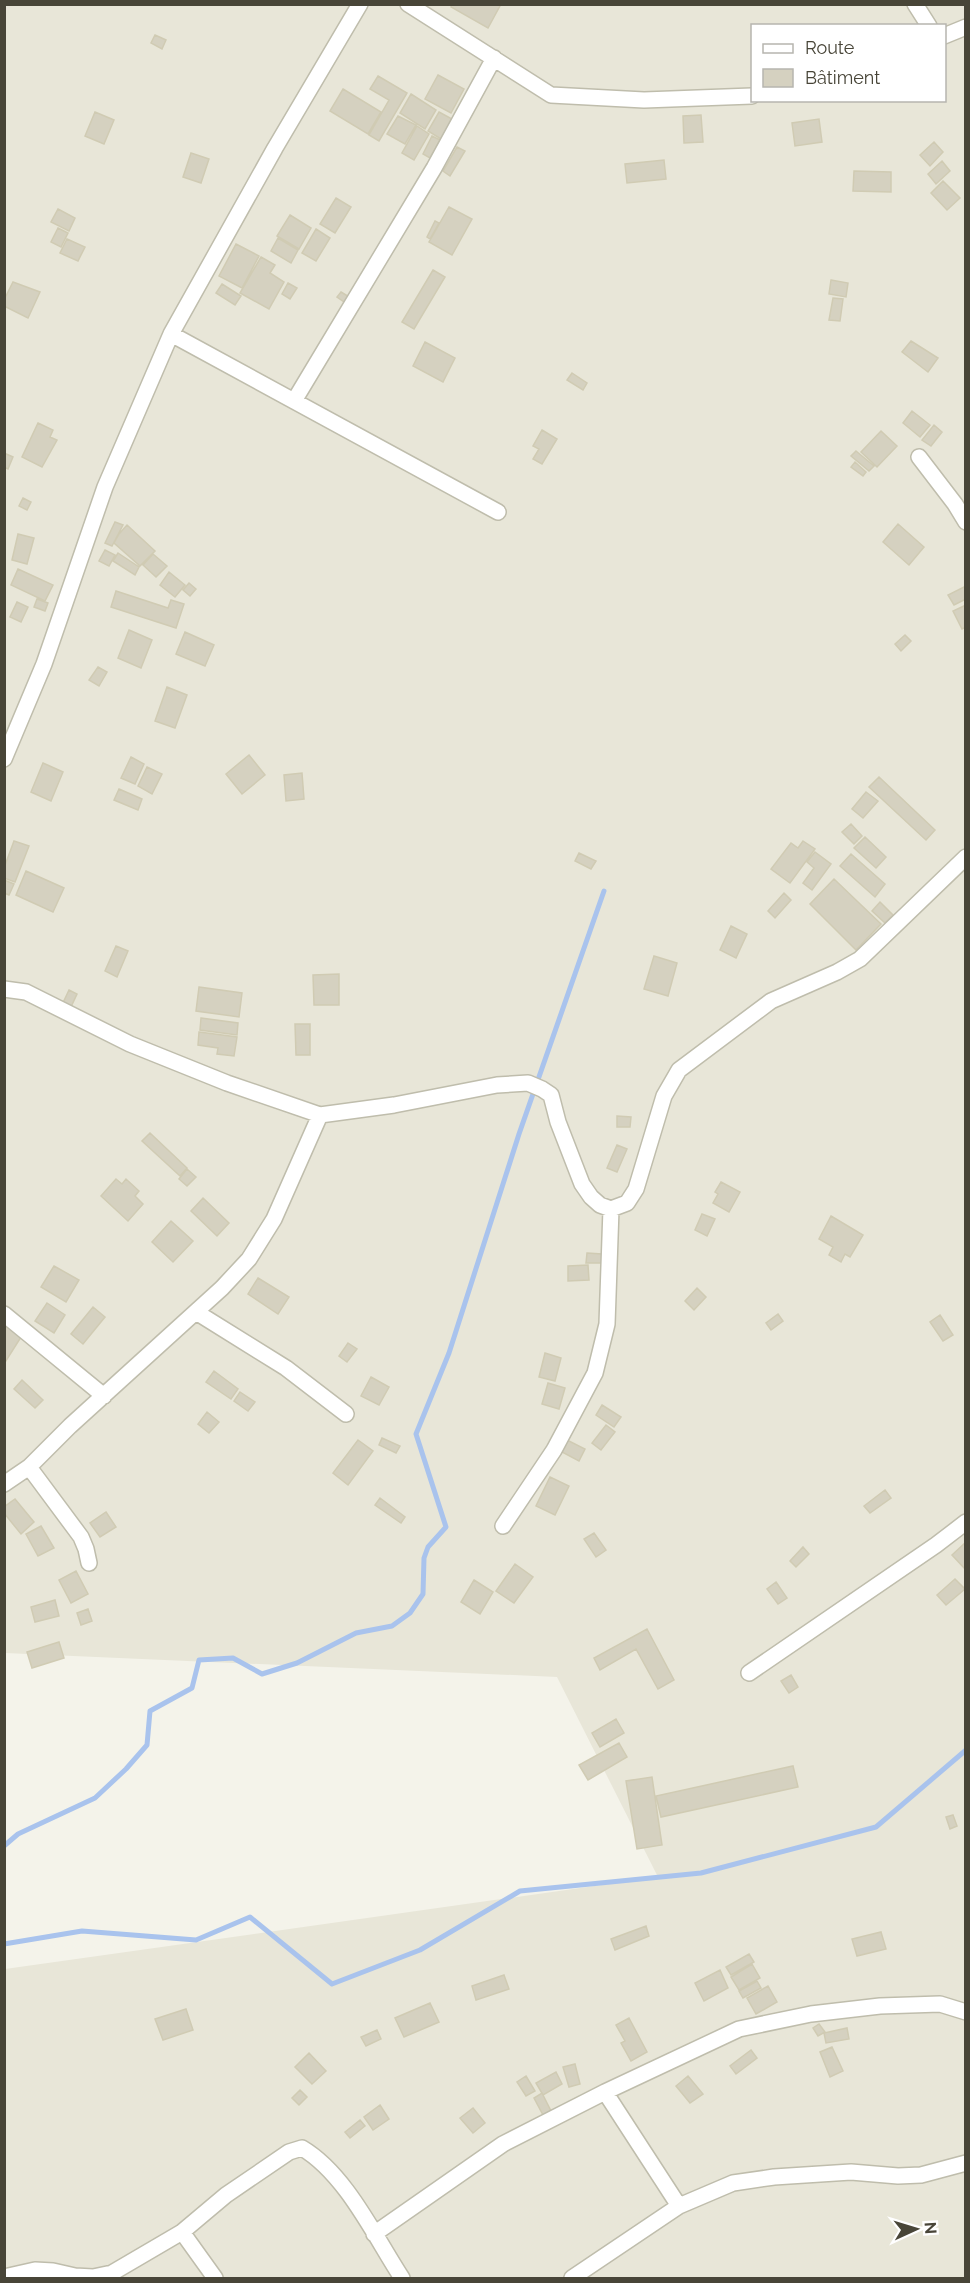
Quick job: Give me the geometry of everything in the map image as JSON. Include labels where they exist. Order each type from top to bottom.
[{"type":"street","points":[[4,759],[44,664],[105,487],[171,334],[274,148],[360,4]]},
{"type":"street","points":[[408,4],[551,95],[644,100],[751,96]]},
{"type":"street","points":[[915,4],[928,24]]},
{"type":"street","points":[[946,36],[966,27]]},
{"type":"street","points":[[294,401],[434,168],[494,58]]},
{"type":"street","points":[[171,334],[498,512]]},
{"type":"street","points":[[920,457],[956,504],[966,522]]},
{"type":"street","points":[[4,989],[26,992],[130,1044],[227,1083],[320,1115],[528,1083],[551,1095],[558,1122],[582,1184],[591,1197],[611,1209],[627,1203],[636,1189],[664,1096],[679,1070],[707,1046],[771,1001],[837,972],[860,959],[966,857]]},
{"type":"street","points":[[4,1484],[29,1467],[70,1426],[229,1281],[255,1249],[274,1219],[320,1115]]},
{"type":"street","points":[[502,1526],[554,1450],[596,1373],[608,1324],[611,1209]]},
{"type":"street","points":[[196,1311],[286,1368],[346,1414]]},
{"type":"street","points":[[4,1314],[104,1396]]},
{"type":"street","points":[[29,1467],[81,1537],[89,1563]]},
{"type":"street","points":[[749,1673],[966,1522]]},
{"type":"street","points":[[374,2234],[504,2144],[605,2092],[739,2029],[811,2014],[880,2006],[940,2004],[966,2012]]},
{"type":"street","points":[[605,2092],[679,2206]]},
{"type":"street","points":[[4,2277],[35,2270],[93,2277],[112,2273],[182,2232],[226,2195],[289,2152],[302,2148],[316,2156],[344,2187],[402,2278]]},
{"type":"street","points":[[572,2278],[679,2206],[733,2183],[774,2177],[851,2172],[909,2175],[966,2163]]},
{"type":"street","points":[[182,2232],[215,2278]]},
{"type":"shaded area","points":[[5,5],[965,5],[965,2278],[5,2278],[5,1969],[658,1877],[557,1677],[5,1653]]},
{"type":"building","points":[[452,4],[501,4],[488,28],[451,7]]},
{"type":"building","points":[[155,35],[166,40],[162,49],[151,43]]},
{"type":"building","points":[[438,75],[464,89],[451,113],[425,99]]},
{"type":"building","points":[[378,76],[407,93],[379,141],[369,135],[389,100],[370,89]]},
{"type":"building","points":[[343,89],[381,112],[368,134],[330,111]]},
{"type":"building","points":[[411,94],[436,110],[425,129],[400,113]]},
{"type":"building","points":[[95,112],[114,120],[104,144],[85,136]]},
{"type":"building","points":[[439,112],[452,119],[441,139],[428,131]]},
{"type":"building","points":[[701,115],[703,142],[684,143],[683,116]]},
{"type":"building","points":[[398,116],[416,125],[405,144],[387,134]]},
{"type":"building","points":[[819,119],[822,142],[795,146],[792,123]]},
{"type":"building","points":[[417,126],[429,134],[414,160],[402,153]]},
{"type":"building","points":[[432,136],[440,140],[430,158],[423,154]]},
{"type":"building","points":[[934,142],[943,152],[930,166],[920,155]]},
{"type":"building","points":[[457,147],[465,151],[450,176],[443,171]]},
{"type":"building","points":[[191,153],[209,159],[201,183],[183,177]]},
{"type":"building","points":[[664,160],[666,179],[627,183],[625,164]]},
{"type":"building","points":[[942,161],[950,171],[936,184],[928,174]]},
{"type":"building","points":[[854,171],[891,172],[891,192],[853,191]]},
{"type":"building","points":[[943,181],[960,198],[947,210],[931,193]]},
{"type":"building","points":[[336,198],[351,207],[335,233],[320,224]]},
{"type":"building","points":[[449,207],[472,219],[452,255],[429,242]]},
{"type":"building","points":[[58,209],[75,218],[69,231],[51,222]]},
{"type":"building","points":[[290,215],[311,228],[299,249],[277,236]]},
{"type":"building","points":[[435,221],[439,223],[430,239],[427,237]]},
{"type":"building","points":[[58,228],[68,233],[61,247],[51,242]]},
{"type":"building","points":[[316,229],[330,238],[316,261],[302,253]]},
{"type":"building","points":[[278,238],[298,250],[291,263],[271,251]]},
{"type":"building","points":[[67,239],[85,247],[78,261],[60,253]]},
{"type":"building","points":[[236,244],[259,256],[242,288],[219,276]]},
{"type":"building","points":[[261,257],[275,265],[270,273],[284,282],[269,309],[240,293]]},
{"type":"building","points":[[433,270],[445,277],[414,329],[402,322]]},
{"type":"building","points":[[831,280],[848,283],[846,297],[829,294]]},
{"type":"building","points":[[13,282],[40,292],[28,318],[4,306],[4,300]]},
{"type":"building","points":[[288,283],[297,288],[290,299],[282,294]]},
{"type":"building","points":[[222,284],[241,296],[235,305],[216,293]]},
{"type":"building","points":[[341,292],[351,298],[347,304],[337,297]]},
{"type":"building","points":[[833,298],[843,299],[840,321],[829,320]]},
{"type":"building","points":[[911,341],[938,358],[928,372],[902,352]]},
{"type":"building","points":[[425,342],[455,358],[443,382],[413,366]]},
{"type":"building","points":[[572,373],[587,383],[583,390],[567,380]]},
{"type":"building","points":[[912,411],[930,425],[920,437],[903,423]]},
{"type":"building","points":[[38,423],[53,430],[50,437],[57,440],[42,467],[22,457]]},
{"type":"building","points":[[934,425],[942,432],[931,446],[922,440]]},
{"type":"building","points":[[542,430],[557,439],[542,464],[533,459],[539,449],[533,446]]},
{"type":"building","points":[[881,431],[897,446],[877,467],[861,452]]},
{"type":"building","points":[[856,451],[874,466],[869,471],[851,456]]},
{"type":"building","points":[[4,453],[13,457],[8,469],[4,467]]},
{"type":"building","points":[[855,462],[866,472],[863,476],[851,467]]},
{"type":"building","points":[[23,498],[31,502],[27,510],[19,506]]},
{"type":"building","points":[[115,522],[123,525],[112,546],[105,543]]},
{"type":"building","points":[[898,524],[924,547],[909,565],[883,542]]},
{"type":"building","points":[[127,525],[155,551],[140,566],[114,543]]},
{"type":"building","points":[[18,534],[34,538],[27,564],[12,560]]},
{"type":"building","points":[[105,550],[115,555],[109,566],[99,561]]},
{"type":"building","points":[[118,553],[139,567],[135,575],[113,561]]},
{"type":"building","points":[[153,554],[167,566],[156,577],[143,565]]},
{"type":"building","points":[[18,569],[53,585],[45,601],[11,585]]},
{"type":"building","points":[[169,572],[185,585],[175,597],[160,585]]},
{"type":"building","points":[[189,583],[196,589],[190,596],[183,590]]},
{"type":"building","points":[[966,586],[966,599],[954,605],[948,595]]},
{"type":"building","points":[[116,591],[168,608],[171,600],[184,604],[176,628],[111,607]]},
{"type":"building","points":[[37,599],[48,603],[45,611],[34,607]]},
{"type":"building","points":[[17,602],[28,607],[21,622],[10,617]]},
{"type":"building","points":[[966,605],[966,627],[962,629],[953,611]]},
{"type":"building","points":[[129,630],[152,640],[141,668],[118,658]]},
{"type":"building","points":[[185,632],[214,645],[205,666],[176,654]]},
{"type":"building","points":[[905,635],[911,641],[901,651],[895,644]]},
{"type":"building","points":[[98,667],[107,672],[99,686],[89,680]]},
{"type":"building","points":[[167,687],[187,695],[175,728],[155,721]]},
{"type":"building","points":[[249,755],[265,775],[242,794],[226,774]]},
{"type":"building","points":[[131,757],[144,764],[135,784],[121,778]]},
{"type":"building","points":[[43,763],[63,772],[51,801],[31,792]]},
{"type":"building","points":[[147,767],[162,774],[152,794],[138,786]]},
{"type":"building","points":[[302,773],[304,799],[286,801],[284,775]]},
{"type":"building","points":[[879,777],[935,830],[926,840],[869,787]]},
{"type":"building","points":[[119,789],[142,799],[138,810],[114,800]]},
{"type":"building","points":[[866,792],[878,801],[863,818],[852,809]]},
{"type":"building","points":[[851,824],[862,836],[854,844],[842,832]]},
{"type":"building","points":[[865,837],[886,857],[876,868],[854,848]]},
{"type":"building","points":[[14,841],[29,846],[15,882],[4,878],[4,868]]},
{"type":"building","points":[[803,841],[815,849],[790,883],[771,869],[791,843],[798,848]]},
{"type":"building","points":[[815,852],[831,864],[812,890],[803,883],[814,868],[807,862]]},
{"type":"building","points":[[579,853],[596,861],[591,869],[575,861]]},
{"type":"building","points":[[851,854],[885,884],[875,897],[840,866]]},
{"type":"building","points":[[26,871],[64,888],[53,912],[16,895]]},
{"type":"building","points":[[834,879],[881,924],[856,950],[810,904]]},
{"type":"building","points":[[4,880],[14,884],[9,895],[4,893]]},
{"type":"building","points":[[784,893],[791,900],[775,918],[768,911]]},
{"type":"building","points":[[880,902],[893,915],[885,923],[872,911]]},
{"type":"building","points":[[731,926],[747,934],[736,958],[720,950]]},
{"type":"building","points":[[116,946],[128,951],[117,977],[105,971]]},
{"type":"building","points":[[654,956],[677,963],[668,996],[644,989]]},
{"type":"building","points":[[339,974],[339,1005],[314,1005],[313,975]]},
{"type":"building","points":[[199,987],[242,993],[239,1017],[196,1011]]},
{"type":"building","points":[[69,990],[77,994],[70,1009],[62,1005]]},
{"type":"building","points":[[201,1018],[238,1023],[237,1035],[200,1030]]},
{"type":"building","points":[[295,1024],[310,1024],[310,1055],[296,1055]]},
{"type":"building","points":[[199,1032],[237,1037],[234,1056],[217,1054],[218,1048],[198,1045]]},
{"type":"building","points":[[617,1116],[631,1117],[630,1127],[617,1127]]},
{"type":"building","points":[[150,1133],[187,1168],[180,1176],[142,1141]]},
{"type":"building","points":[[617,1145],[627,1149],[617,1172],[607,1168]]},
{"type":"building","points":[[187,1169],[196,1177],[187,1186],[179,1179]]},
{"type":"building","points":[[116,1179],[122,1184],[126,1179],[139,1191],[135,1196],[143,1204],[128,1221],[101,1196]]},
{"type":"building","points":[[721,1182],[740,1192],[729,1212],[713,1203],[718,1194],[715,1192]]},
{"type":"building","points":[[203,1198],[229,1223],[217,1236],[191,1211]]},
{"type":"building","points":[[702,1214],[715,1219],[707,1236],[695,1230]]},
{"type":"building","points":[[831,1216],[863,1235],[850,1257],[845,1254],[841,1262],[829,1255],[833,1247],[819,1239]]},
{"type":"building","points":[[171,1221],[193,1241],[173,1262],[152,1242]]},
{"type":"building","points":[[587,1253],[602,1254],[602,1263],[586,1263]]},
{"type":"building","points":[[588,1265],[589,1280],[568,1281],[568,1266]]},
{"type":"building","points":[[54,1266],[79,1280],[66,1302],[41,1287]]},
{"type":"building","points":[[258,1278],[289,1297],[278,1314],[248,1294]]},
{"type":"building","points":[[697,1288],[706,1297],[694,1310],[685,1301]]},
{"type":"building","points":[[47,1303],[65,1315],[54,1333],[35,1321]]},
{"type":"building","points":[[93,1307],[105,1317],[83,1344],[71,1334]]},
{"type":"building","points":[[778,1314],[783,1321],[771,1330],[766,1323]]},
{"type":"building","points":[[940,1315],[953,1335],[943,1341],[930,1322]]},
{"type":"building","points":[[4,1322],[23,1334],[4,1364]]},
{"type":"building","points":[[348,1343],[357,1349],[347,1362],[339,1356]]},
{"type":"building","points":[[545,1353],[561,1358],[555,1381],[539,1377]]},
{"type":"building","points":[[214,1371],[238,1389],[231,1399],[206,1382]]},
{"type":"building","points":[[371,1377],[389,1387],[379,1405],[361,1396]]},
{"type":"building","points":[[22,1380],[43,1400],[35,1408],[14,1389]]},
{"type":"building","points":[[548,1383],[565,1388],[559,1409],[542,1404]]},
{"type":"building","points":[[240,1392],[255,1402],[248,1411],[234,1401]]},
{"type":"building","points":[[602,1405],[621,1417],[614,1427],[596,1415]]},
{"type":"building","points":[[207,1412],[219,1422],[209,1433],[198,1424]]},
{"type":"building","points":[[606,1425],[615,1432],[601,1450],[592,1443]]},
{"type":"building","points":[[382,1438],[400,1446],[396,1453],[379,1445]]},
{"type":"building","points":[[565,1439],[585,1449],[579,1461],[560,1451]]},
{"type":"building","points":[[358,1440],[373,1451],[348,1485],[333,1473]]},
{"type":"building","points":[[550,1477],[569,1486],[555,1515],[536,1506]]},
{"type":"building","points":[[885,1490],[891,1498],[870,1513],[864,1506]]},
{"type":"building","points":[[380,1498],[405,1517],[401,1523],[375,1505]]},
{"type":"building","points":[[15,1499],[34,1522],[21,1534],[4,1513],[4,1507]]},
{"type":"building","points":[[106,1512],[116,1527],[100,1537],[90,1523]]},
{"type":"building","points":[[41,1526],[54,1548],[38,1556],[26,1534]]},
{"type":"building","points":[[594,1533],[606,1550],[596,1557],[584,1539]]},
{"type":"building","points":[[966,1542],[966,1570],[952,1555]]},
{"type":"building","points":[[803,1547],[809,1554],[796,1567],[790,1561]]},
{"type":"building","points":[[515,1564],[533,1577],[514,1603],[496,1591]]},
{"type":"building","points":[[76,1571],[88,1594],[71,1603],[59,1580]]},
{"type":"building","points":[[955,1579],[965,1589],[946,1605],[937,1595]]},
{"type":"building","points":[[474,1580],[493,1592],[480,1614],[461,1602]]},
{"type":"building","points":[[776,1582],[787,1598],[778,1604],[767,1589]]},
{"type":"building","points":[[55,1600],[59,1616],[35,1622],[31,1607]]},
{"type":"building","points":[[88,1609],[92,1621],[81,1625],[77,1613]]},
{"type":"building","points":[[647,1629],[674,1680],[658,1689],[636,1649],[600,1670],[594,1658]]},
{"type":"building","points":[[59,1642],[64,1658],[32,1668],[27,1652]]},
{"type":"building","points":[[791,1675],[798,1687],[789,1693],[781,1681]]},
{"type":"building","points":[[616,1719],[624,1733],[600,1747],[592,1733]]},
{"type":"building","points":[[619,1743],[627,1757],[588,1780],[579,1765]]},
{"type":"building","points":[[793,1766],[798,1787],[661,1817],[656,1796]]},
{"type":"building","points":[[652,1777],[662,1845],[637,1849],[626,1781]]},
{"type":"building","points":[[953,1815],[957,1826],[950,1829],[946,1817]]},
{"type":"building","points":[[646,1926],[649,1936],[615,1950],[611,1939]]},
{"type":"building","points":[[881,1932],[886,1949],[857,1956],[852,1939]]},
{"type":"building","points":[[749,1954],[754,1962],[731,1975],[726,1967]]},
{"type":"building","points":[[752,1964],[760,1978],[739,1990],[731,1977]]},
{"type":"building","points":[[720,1970],[728,1988],[704,2001],[695,1983]]},
{"type":"building","points":[[504,1975],[509,1989],[476,2000],[472,1986]]},
{"type":"building","points":[[757,1981],[761,1988],[743,1998],[739,1991]]},
{"type":"building","points":[[768,1986],[777,2002],[756,2014],[747,1998]]},
{"type":"building","points":[[430,2003],[439,2022],[404,2037],[395,2018]]},
{"type":"building","points":[[186,2009],[193,2030],[163,2040],[155,2019]]},
{"type":"building","points":[[629,2018],[647,2052],[631,2061],[621,2043],[625,2041],[616,2025]]},
{"type":"building","points":[[819,2024],[825,2032],[818,2036],[813,2028]]},
{"type":"building","points":[[847,2028],[849,2039],[826,2043],[824,2033]]},
{"type":"building","points":[[377,2030],[381,2039],[366,2046],[361,2037]]},
{"type":"building","points":[[832,2047],[843,2071],[830,2077],[820,2052]]},
{"type":"building","points":[[751,2050],[757,2058],[736,2074],[730,2066]]},
{"type":"building","points":[[309,2053],[326,2071],[312,2084],[295,2067]]},
{"type":"building","points":[[575,2064],[580,2084],[569,2087],[563,2067]]},
{"type":"building","points":[[556,2072],[562,2084],[543,2095],[536,2083]]},
{"type":"building","points":[[526,2076],[535,2091],[526,2096],[517,2082]]},
{"type":"building","points":[[688,2076],[703,2094],[690,2103],[676,2086]]},
{"type":"building","points":[[300,2090],[307,2097],[299,2105],[292,2098]]},
{"type":"building","points":[[542,2093],[551,2111],[543,2115],[534,2098]]},
{"type":"building","points":[[380,2105],[389,2119],[373,2130],[364,2117]]},
{"type":"building","points":[[473,2108],[485,2123],[473,2133],[460,2118]]},
{"type":"building","points":[[360,2120],[365,2126],[350,2138],[345,2132]]},
{"type":"waterway","points":[[4,1846],[18,1834],[95,1798],[126,1769],[147,1745],[150,1711],[192,1688],[199,1660],[233,1658],[262,1674],[297,1663],[356,1633],[392,1626],[410,1613],[423,1594],[424,1558],[428,1547],[446,1527],[416,1434],[449,1353],[519,1134],[604,891]]},
{"type":"waterway","points":[[4,1944],[82,1931],[196,1940],[250,1917],[332,1984],[420,1950],[520,1891],[701,1873],[876,1827],[966,1750]]}]
